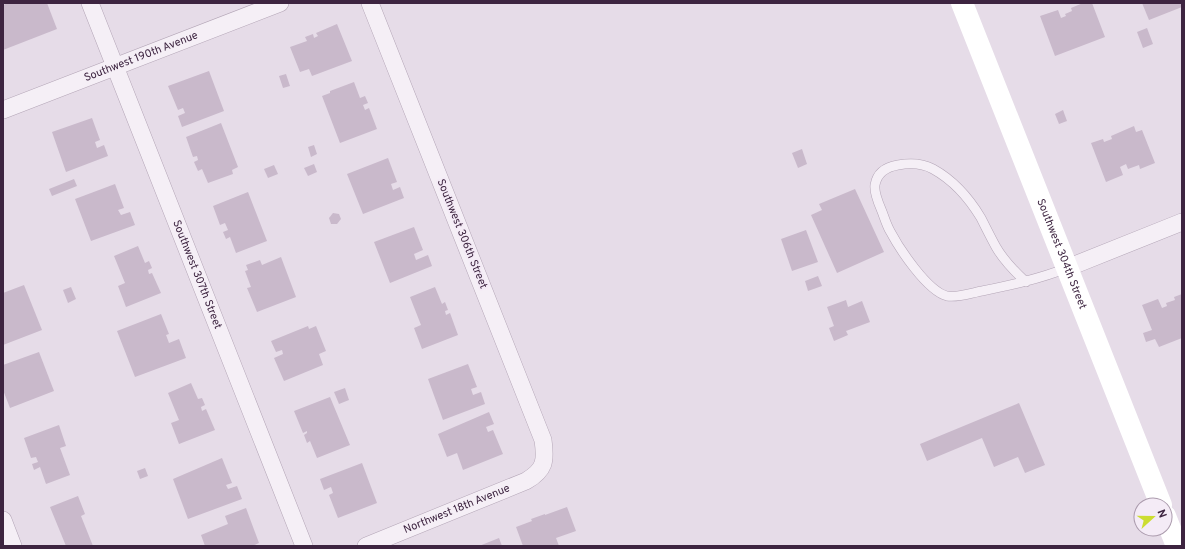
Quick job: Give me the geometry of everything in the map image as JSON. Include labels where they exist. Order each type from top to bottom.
[{"type":"street","name":"Southwest 307th Street","points":[[90,3],[304,546]]},
{"type":"street","name":"Southwest 190th Avenue","points":[[3,110],[280,3]]},
{"type":"street","name":"Southwest 306th Street","points":[[370,3],[543,440],[545,455],[543,466]]},
{"type":"street","name":"Southwest 304th Street","points":[[962,3],[1157,497]]},
{"type":"street","points":[[1067,268],[1182,222]]},
{"type":"street","name":"Northwest 18th Avenue","points":[[366,546],[526,481],[536,475],[543,466]]},
{"type":"street","points":[[3,520],[13,546]]},
{"type":"street","points":[[1173,536],[1177,546]]},
{"type":"lane","points":[[1026,282],[1011,268],[1000,253],[980,217],[963,192],[947,178],[932,168],[918,164],[889,166],[879,174],[874,186],[878,202],[889,230],[905,256],[937,292],[947,296],[959,296],[1026,282],[1067,268]]},
{"type":"building","points":[[8,3],[47,3],[57,29],[3,50],[3,5]]},
{"type":"building","points":[[1083,3],[1092,3],[1105,37],[1055,56],[1040,16],[1058,10],[1061,18],[1066,16],[1065,14],[1072,11],[1071,8]]},
{"type":"building","points":[[1142,3],[1182,3],[1182,7],[1149,20]]},
{"type":"building","points":[[337,24],[352,61],[312,76],[309,69],[300,72],[290,47],[307,41],[305,37],[313,34],[314,38],[318,36],[316,33]]},
{"type":"building","points":[[1147,28],[1153,44],[1143,48],[1137,32]]},
{"type":"building","points":[[209,71],[224,111],[182,127],[178,116],[185,113],[183,108],[178,110],[168,86]]},
{"type":"building","points":[[286,74],[290,86],[283,88],[279,76]]},
{"type":"building","points":[[354,82],[360,98],[365,96],[368,103],[363,105],[365,110],[369,108],[377,129],[340,143],[322,96],[330,93],[330,91]]},
{"type":"building","points":[[1063,110],[1067,121],[1059,124],[1055,114]]},
{"type":"building","points":[[92,118],[100,140],[95,142],[97,148],[104,145],[108,156],[66,172],[52,132]]},
{"type":"building","points":[[221,123],[238,167],[232,170],[233,174],[208,183],[202,169],[198,171],[194,162],[198,160],[197,156],[193,157],[186,137]]},
{"type":"building","points":[[1134,126],[1136,132],[1142,130],[1155,163],[1140,169],[1139,165],[1128,169],[1126,164],[1120,167],[1123,175],[1106,182],[1091,143],[1103,139],[1104,142],[1112,139],[1111,136]]},
{"type":"building","points":[[314,145],[317,154],[311,157],[308,147]]},
{"type":"building","points":[[802,149],[807,164],[798,168],[792,153]]},
{"type":"building","points":[[388,158],[397,182],[391,184],[393,190],[400,187],[404,198],[363,214],[347,174]]},
{"type":"building","points":[[314,164],[317,172],[308,176],[304,168]]},
{"type":"building","points":[[274,165],[278,174],[268,178],[264,169]]},
{"type":"building","points":[[74,179],[77,186],[52,196],[49,189]]},
{"type":"building","points":[[115,184],[124,208],[118,210],[121,215],[130,212],[135,225],[91,241],[75,199]]},
{"type":"building","points":[[855,189],[884,252],[837,273],[811,215],[822,210],[819,204]]},
{"type":"building","points":[[248,192],[267,241],[236,253],[230,237],[226,239],[223,232],[228,230],[225,223],[220,225],[213,206]]},
{"type":"building","points":[[333,213],[339,214],[341,219],[337,224],[331,224],[329,218]]},
{"type":"building","points":[[414,227],[423,250],[414,254],[416,260],[428,255],[432,266],[390,283],[374,242]]},
{"type":"building","points":[[806,230],[818,262],[792,271],[781,239]]},
{"type":"building","points":[[138,246],[145,263],[149,261],[152,268],[148,270],[149,274],[152,273],[161,293],[126,307],[118,286],[125,283],[114,256]]},
{"type":"building","points":[[281,257],[296,297],[257,312],[247,288],[251,287],[245,271],[248,270],[246,265],[260,260],[262,265]]},
{"type":"building","points":[[818,276],[822,286],[808,291],[805,281]]},
{"type":"building","points":[[24,285],[42,330],[3,345],[3,293]]},
{"type":"building","points":[[71,287],[76,299],[68,303],[63,290]]},
{"type":"building","points":[[435,287],[442,304],[445,302],[448,310],[445,311],[446,315],[450,313],[458,335],[422,349],[414,328],[421,325],[410,297]]},
{"type":"building","points":[[1182,294],[1182,338],[1159,347],[1155,339],[1146,342],[1143,333],[1152,330],[1142,305],[1158,299],[1162,308],[1167,306],[1166,303],[1175,300],[1174,297]]},
{"type":"building","points":[[846,300],[848,307],[862,301],[870,322],[846,331],[848,335],[834,341],[829,328],[834,326],[827,307]]},
{"type":"building","points":[[161,314],[169,334],[166,335],[169,343],[179,339],[186,358],[135,377],[117,331]]},
{"type":"building","points":[[308,326],[309,329],[316,326],[326,351],[319,354],[323,365],[284,381],[274,358],[283,354],[282,350],[276,352],[271,341]]},
{"type":"building","points":[[39,352],[54,391],[10,408],[3,390],[3,365]]},
{"type":"building","points":[[468,364],[477,387],[471,389],[473,395],[481,392],[485,404],[443,420],[428,379]]},
{"type":"building","points":[[191,383],[198,399],[202,398],[205,405],[201,407],[202,411],[206,409],[215,430],[179,444],[171,423],[179,420],[168,393]]},
{"type":"building","points":[[345,388],[349,400],[339,404],[334,392]]},
{"type":"building","points":[[330,397],[350,445],[317,458],[310,441],[307,443],[304,435],[307,431],[303,433],[294,411]]},
{"type":"building","points":[[1019,403],[1045,465],[1025,473],[1018,457],[994,467],[982,438],[927,461],[920,444]]},
{"type":"building","points":[[489,412],[494,424],[486,427],[488,432],[493,430],[503,454],[463,470],[457,453],[447,457],[438,434]]},
{"type":"building","points":[[59,425],[66,446],[60,448],[70,475],[46,484],[40,467],[34,470],[32,464],[38,462],[36,457],[31,458],[24,438]]},
{"type":"building","points":[[222,458],[232,483],[226,485],[228,489],[237,486],[242,499],[188,519],[173,479]]},
{"type":"building","points":[[362,463],[377,503],[338,518],[329,495],[333,493],[331,487],[324,490],[320,479]]},
{"type":"building","points":[[145,468],[148,476],[140,479],[137,471]]},
{"type":"building","points":[[78,496],[85,514],[81,516],[93,546],[66,546],[50,507]]},
{"type":"building","points":[[567,507],[576,531],[556,538],[559,546],[523,546],[516,527],[532,521],[531,519]]},
{"type":"building","points":[[246,508],[259,543],[252,546],[205,546],[201,535],[228,524],[225,516]]},
{"type":"building","points":[[499,538],[502,546],[479,546]]}]
